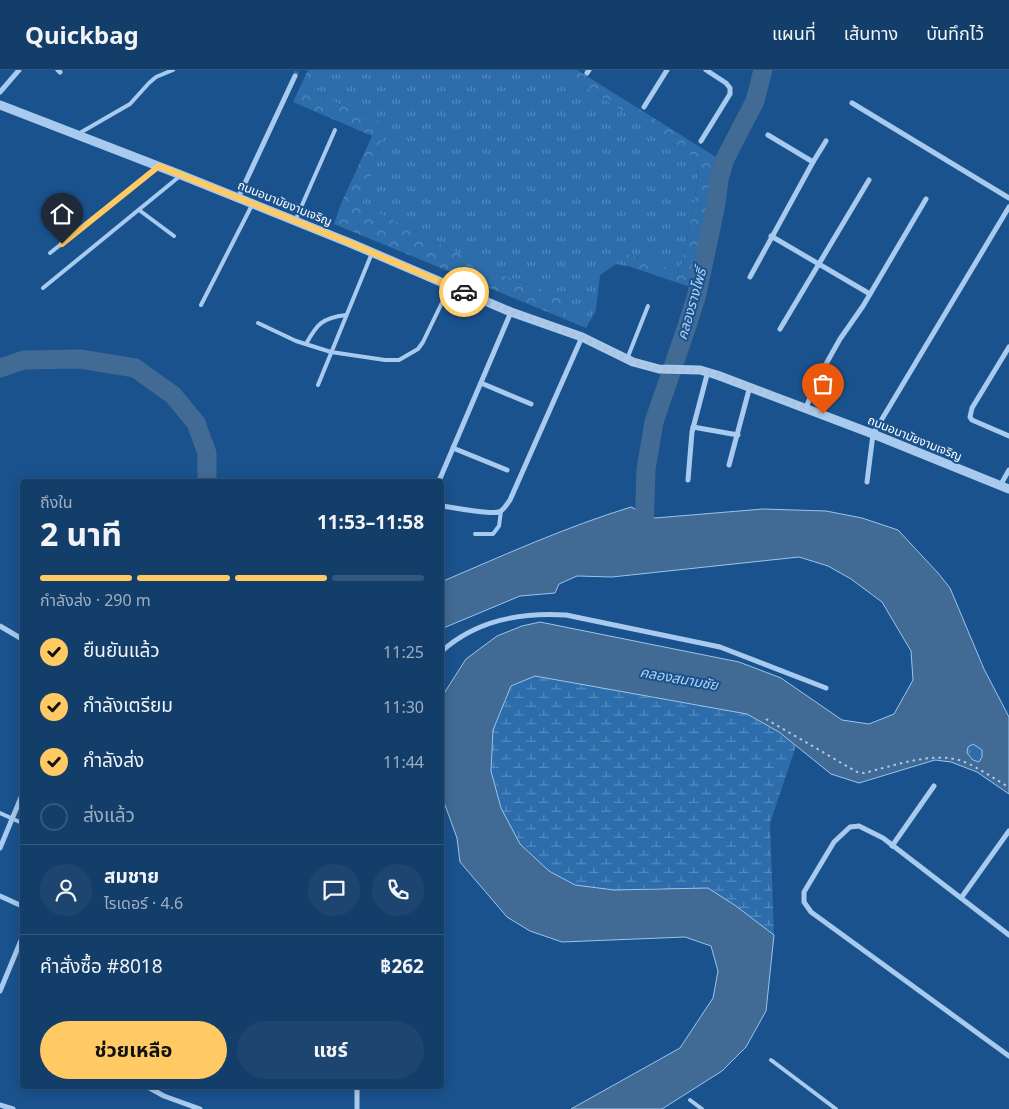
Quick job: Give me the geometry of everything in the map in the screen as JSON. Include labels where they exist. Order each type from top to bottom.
[{"type":"street","points":[[0,92],[19,70]]},
{"type":"street","points":[[644,107],[666,70]]},
{"type":"street","points":[[701,141],[730,94],[730,88],[726,83],[706,70]]},
{"type":"street","points":[[238,198],[295,76]]},
{"type":"street","points":[[852,102],[1009,198]]},
{"type":"street","name":"ถนนอนามัยงามเจริญ","points":[[0,105],[159,166],[372,252],[511,312],[582,337],[627,360],[659,369],[708,371],[873,434],[1009,489]]},
{"type":"street","points":[[768,135],[813,162]]},
{"type":"street","points":[[750,277],[826,141]]},
{"type":"street","points":[[780,329],[869,180]]},
{"type":"street","points":[[806,408],[817,380],[840,339],[870,294],[926,199]]},
{"type":"street","points":[[867,482],[873,434],[1009,207]]},
{"type":"street","points":[[772,236],[870,294]]},
{"type":"street","points":[[440,479],[511,312]]},
{"type":"street","points":[[444,506],[492,512],[501,511],[510,500],[582,337]]},
{"type":"street","points":[[1009,347],[970,412],[972,420],[1009,436]]},
{"type":"street","points":[[688,480],[693,426],[708,371]]},
{"type":"street","points":[[481,383],[531,404]]},
{"type":"street","points":[[730,465],[750,386]]},
{"type":"street","points":[[693,426],[738,436]]},
{"type":"street","points":[[453,448],[507,470]]},
{"type":"street","points":[[1000,486],[1009,470]]},
{"type":"street","points":[[444,650],[460,637],[481,627],[513,616],[542,613],[566,615],[720,647],[826,688]]},
{"type":"street","points":[[0,626],[20,638]]},
{"type":"street","points":[[892,846],[934,786]]},
{"type":"street","points":[[0,848],[20,800]]},
{"type":"street","points":[[1009,935],[883,838],[858,826],[850,826],[834,842],[804,892],[804,902],[811,912],[1009,1056]]},
{"type":"street","points":[[961,898],[1009,830]]},
{"type":"street","points":[[0,896],[20,905]]},
{"type":"street","points":[[0,991],[3,978],[20,942]]},
{"type":"street","points":[[151,1089],[164,1096],[200,1109]]},
{"type":"street","points":[[357,1089],[357,1109]]},
{"type":"street","points":[[0,1105],[13,1109]]},
{"type":"lane","points":[[78,134],[130,104],[148,83],[173,70]]},
{"type":"lane","points":[[295,221],[335,130]]},
{"type":"lane","points":[[50,253],[159,166]]},
{"type":"lane","points":[[42,288],[181,175]]},
{"type":"lane","points":[[201,305],[252,204]]},
{"type":"lane","points":[[139,210],[174,236]]},
{"type":"lane","points":[[318,385],[372,252]]},
{"type":"lane","points":[[258,323],[306,344],[331,352],[399,360],[418,349],[423,342],[451,286]]},
{"type":"lane","points":[[627,360],[648,306]]},
{"type":"lane","points":[[306,344],[318,324],[326,319],[346,315]]},
{"type":"lane","points":[[475,534],[494,534],[499,526],[501,511]]},
{"type":"lane","points":[[0,813],[20,822]]},
{"type":"lane","points":[[771,1060],[836,1109]]},
{"type":"lane","points":[[690,1100],[702,1109]]},
{"type":"path","points":[[766,719],[857,772],[864,773],[930,757],[950,758],[962,761],[1009,787]]},
{"type":"green space","points":[[308,70],[315,70],[310,82],[324,98],[371,116],[389,128],[379,148],[362,204],[492,271],[546,291],[567,302],[562,318],[334,224],[340,206],[372,136],[293,102]]},
{"type":"green space","points":[[315,70],[559,70],[697,159],[698,179],[683,261],[678,271],[622,252],[631,267],[616,264],[600,275],[596,310],[586,328],[562,318],[567,302],[546,291],[492,271],[361,204],[379,148],[389,128],[371,116],[324,98],[310,82]]},
{"type":"green space","points":[[559,70],[577,70],[716,157],[715,186],[696,276],[690,287],[631,267],[622,252],[678,271],[683,261],[698,179],[697,159]]},
{"type":"green space","points":[[535,675],[747,714],[779,732],[796,746],[770,823],[774,935],[736,906],[661,888],[614,890],[575,885],[549,871],[520,844],[501,808],[491,771],[493,730],[511,686]]},
{"type":"green space","points":[[973,744],[982,750],[982,757],[979,762],[973,760],[967,753],[968,747]]},
{"type":"water","points":[[631,507],[655,518],[763,509],[826,511],[862,518],[898,530],[950,588],[984,669],[1009,717],[1009,794],[977,772],[951,762],[935,760],[859,783],[831,774],[779,732],[747,714],[535,676],[511,686],[493,730],[491,771],[501,808],[520,844],[549,871],[575,885],[614,890],[708,888],[736,906],[774,935],[766,1011],[746,1047],[722,1071],[662,1109],[571,1109],[680,1048],[713,998],[718,971],[711,946],[685,937],[562,942],[530,931],[507,917],[460,862],[457,838],[444,802],[444,693],[466,659],[497,636],[522,626],[540,622],[739,662],[781,678],[842,720],[869,724],[894,714],[913,680],[911,651],[882,602],[851,579],[828,566],[799,557],[612,577],[577,576],[559,584],[555,593],[520,596],[444,628],[444,581],[583,523]],"holes":[[[973,744],[982,750],[982,757],[979,762],[973,760],[967,753],[968,747]]]},
{"type":"waterway","name":"คลองรางโพธิ์","points":[[644,537],[646,469],[654,422],[697,294],[716,204],[719,179],[725,159],[755,101],[763,70]]},
{"type":"waterway","name":"คลองสนามชัย","points":[[0,368],[24,360],[80,359],[135,368],[173,395],[196,423],[207,453],[207,479]]},
{"type":"tunnel","points":[[295,76],[297,70]]},
{"type":"way so far","points":[[464,292],[511,312],[582,337],[632,362],[659,369],[708,371],[823,414]]},
{"type":"route","points":[[62,244],[159,166],[350,243],[464,292]]}]
